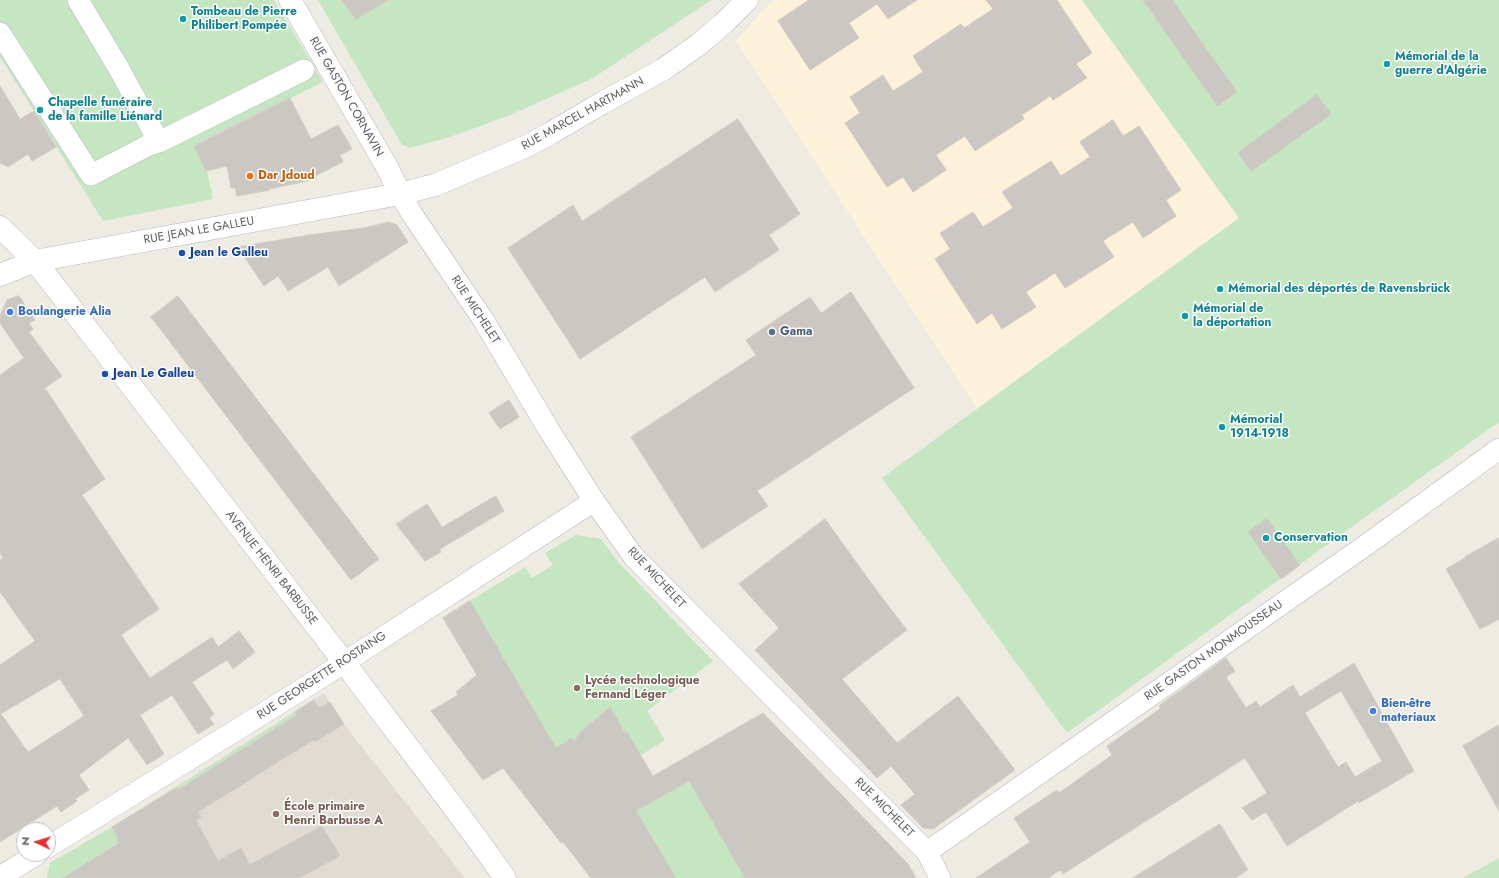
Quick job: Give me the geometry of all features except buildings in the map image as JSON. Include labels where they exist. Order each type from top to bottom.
[{"type":"street","points":[[78,0],[118,67],[159,142]]},
{"type":"street","name":"RUE GASTON CORNAVIN","points":[[290,0],[387,167],[400,194]]},
{"type":"street","name":"RUE MARCEL HARTMANN","points":[[400,194],[435,185],[527,146],[551,133],[664,69],[698,45],[724,23],[747,0]]},
{"type":"street","points":[[0,32],[91,175],[149,145],[159,142],[304,70]]},
{"type":"street","name":"RUE JEAN LE GALLEU","points":[[0,275],[35,261],[400,194]]},
{"type":"street","name":"RUE MICHELET","points":[[400,194],[484,321],[549,430],[594,501],[634,557],[927,852],[940,878]]},
{"type":"street","name":"AVENUE HENRI BARBUSSE","points":[[0,227],[35,261],[344,662],[375,706],[505,878]]},
{"type":"street","points":[[0,249],[35,261]]},
{"type":"street","name":"RUE GASTON MONMOUSSEAU","points":[[927,852],[1369,543],[1499,449]]},
{"type":"street","name":"RUE GEORGETTE ROSTAING","points":[[56,842],[344,662],[594,501]]},
{"type":"street","points":[[0,877],[23,872],[31,862]]},
{"type":"shaded area","points":[[773,0],[1082,0],[1239,218],[977,409],[736,41]]},
{"type":"shaded area","points":[[324,693],[343,723],[465,878],[47,878],[50,863],[56,862],[56,860],[112,827]]},
{"type":"green space","points":[[0,0],[274,0],[323,82],[194,145],[207,171],[213,199],[103,221],[0,57]]},
{"type":"green space","points":[[318,0],[711,0],[593,78],[510,115],[450,137],[410,148],[402,145]]},
{"type":"green space","points":[[1082,0],[1499,0],[1499,422],[1067,733],[882,478],[1239,218]]},
{"type":"green space","points":[[576,535],[601,539],[619,563],[713,661],[647,711],[665,740],[641,755],[627,732],[625,733],[610,707],[591,722],[598,734],[594,737],[587,725],[580,732],[565,764],[470,601],[525,567],[532,578],[553,565],[545,553]]},
{"type":"green space","points":[[295,712],[297,715],[178,790],[176,788]]},
{"type":"green space","points":[[689,781],[745,878],[676,878],[636,811]]},
{"type":"green space","points":[[112,827],[118,838],[119,843],[63,878],[47,878],[50,863],[56,862],[56,860]]},
{"type":"green space","points":[[1499,858],[1499,878],[1463,878]]},
{"type":"place","name":"Tombeau de Pierre Philibert Pompée","points":[[183,19]]},
{"type":"place","name":"Mémorial de la guerre d'Algérie","points":[[1387,64]]},
{"type":"place","name":"Chapelle funéraire de la famille Liénard","points":[[40,110]]},
{"type":"place","name":"Dar Jdoud","points":[[250,176]]},
{"type":"place","name":"Jean le Galleu","points":[[182,253]]},
{"type":"place","name":"Mémorial des déportés de Ravensbrück","points":[[1220,289]]},
{"type":"place","name":"Boulangerie Alia","points":[[10,312]]},
{"type":"place","name":"Mémorial de la déportation","points":[[1185,316]]},
{"type":"place","name":"Gama","points":[[772,332]]},
{"type":"place","name":"Jean Le Galleu","points":[[105,374]]},
{"type":"place","name":"Mémorial 1914-1918","points":[[1222,427]]},
{"type":"place","name":"Conservation","points":[[1266,538]]},
{"type":"place","name":"Lycée technologique Fernand Léger","points":[[577,688]]},
{"type":"place","name":"Bien-être materiaux","points":[[1373,711]]},
{"type":"place","name":"École primaire Henri Barbusse A","points":[[276,814]]}]
